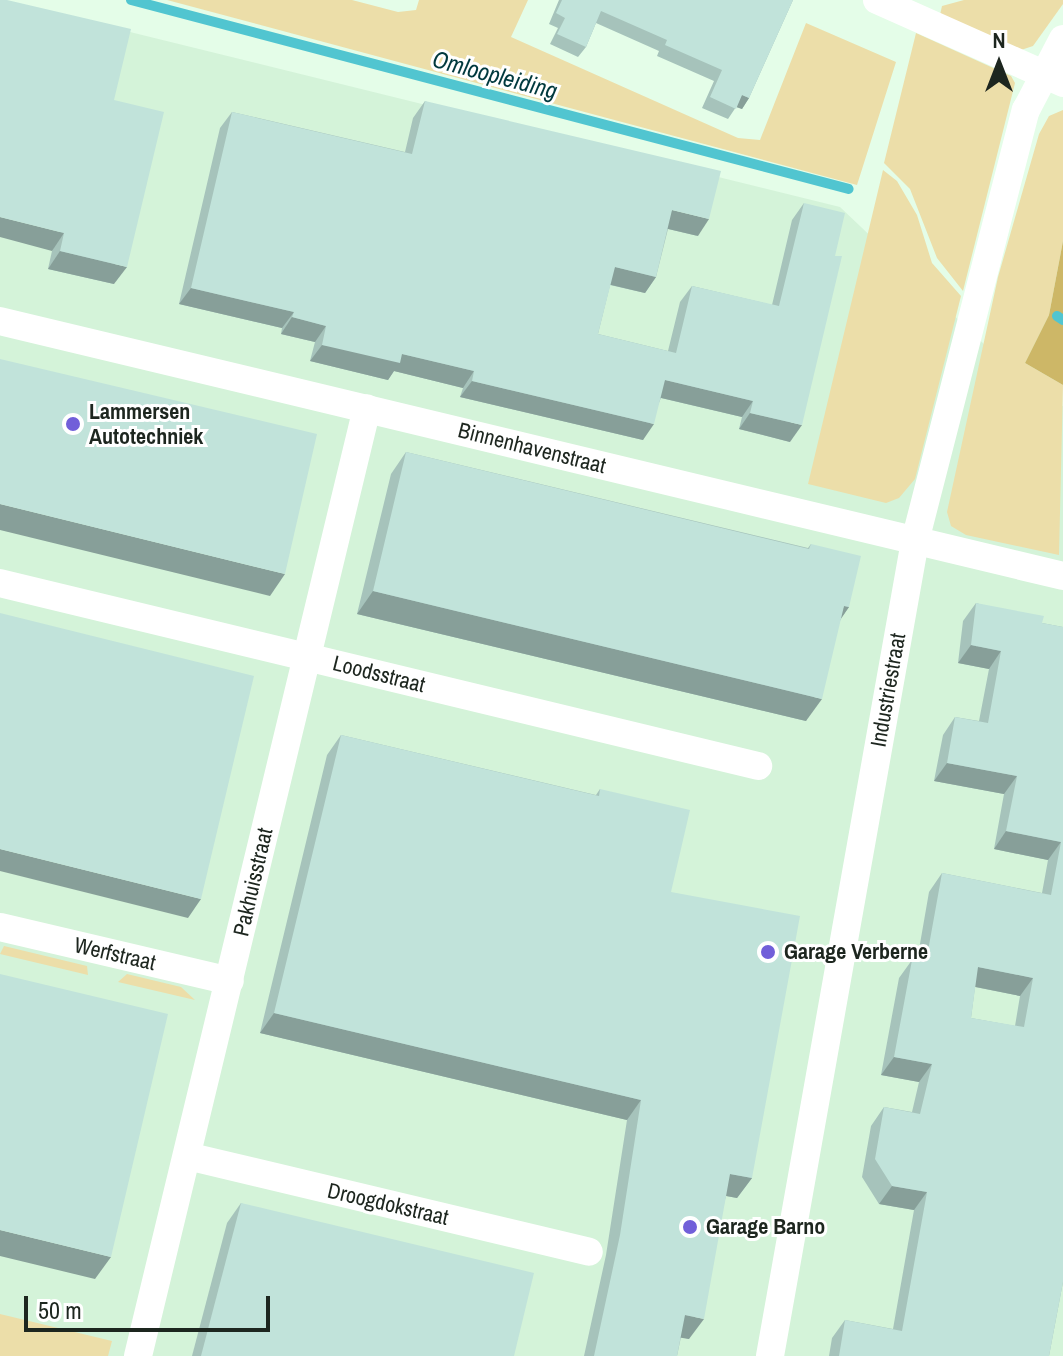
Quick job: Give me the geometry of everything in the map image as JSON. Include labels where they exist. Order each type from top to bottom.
[{"type":"street","points":[[877,0],[1053,79]]},
{"type":"street","name":"Industriestraat","points":[[770,1356],[915,541],[1026,110],[1053,79],[1063,39]]},
{"type":"street","name":"Binnenhavenstraat","points":[[0,321],[1063,576]]},
{"type":"street","name":"Pakhuisstraat","points":[[138,1356],[367,408]]},
{"type":"street","name":"Loodsstraat","points":[[0,583],[758,766]]},
{"type":"street","name":"Werfstraat","points":[[0,927],[230,981]]},
{"type":"street","name":"Droogdokstraat","points":[[187,1156],[589,1252]]},
{"type":"shaded area","points":[[0,0],[840,207],[1047,404],[1063,406],[1063,1356],[0,1356]]},
{"type":"shaded area","points":[[167,0],[352,0],[398,12],[416,10],[419,0],[528,0],[511,37],[738,138],[760,140],[806,23],[896,62],[857,185]]},
{"type":"shaded area","points":[[964,0],[1063,0],[1063,4],[1033,46],[1021,50],[940,15],[942,6]]},
{"type":"shaded area","points":[[916,33],[1011,76],[1015,83],[963,291],[937,258],[910,189],[884,163]]},
{"type":"shaded area","points":[[1063,110],[1063,241],[1049,315],[1025,363],[1063,385],[1059,555],[966,535],[951,526],[947,512],[998,277],[1039,134],[1049,116]]},
{"type":"shaded area","points":[[883,170],[897,181],[917,215],[932,263],[961,296],[915,479],[899,498],[886,503],[808,484]]},
{"type":"shaded area","points":[[1063,241],[1063,385],[1025,363],[1049,315]]},
{"type":"shaded area","points":[[4,946],[87,966],[88,975],[0,954]]},
{"type":"shaded area","points":[[127,974],[181,987],[195,1000],[118,982]]},
{"type":"shaded area","points":[[0,1314],[112,1341],[108,1356],[0,1356]]},
{"type":"building","points":[[0,0],[131,29],[114,100],[164,112],[127,267],[60,251],[64,233],[0,217]]},
{"type":"building","points":[[562,0],[793,0],[749,98],[742,95],[736,109],[710,97],[722,70],[665,45],[667,40],[601,11],[586,47],[557,34],[565,18],[556,13]]},
{"type":"building","points":[[425,101],[721,171],[709,219],[672,210],[656,277],[615,267],[598,334],[676,353],[692,286],[779,306],[804,203],[845,213],[835,256],[842,256],[802,425],[750,413],[753,401],[665,380],[654,424],[472,381],[474,371],[402,354],[400,363],[322,345],[326,326],[292,317],[294,312],[191,288],[232,112],[412,154]]},
{"type":"building","points":[[0,359],[317,434],[285,574],[0,504]]},
{"type":"building","points":[[406,452],[809,549],[811,544],[861,556],[849,607],[844,606],[822,699],[373,591]]},
{"type":"building","points":[[976,603],[1044,616],[1042,623],[1063,627],[1063,1282],[1049,1356],[839,1356],[845,1320],[902,1331],[927,1192],[892,1186],[875,1159],[884,1107],[920,1114],[932,1064],[894,1057],[912,960],[926,962],[942,873],[1051,895],[1061,842],[1006,831],[1017,776],[947,763],[955,717],[988,723],[1001,651],[971,645]],"holes":[[[978,967],[1033,978],[1024,1027],[971,1018]]]},
{"type":"building","points":[[0,613],[254,676],[201,899],[0,849]]},
{"type":"building","points":[[341,735],[599,796],[600,789],[690,810],[671,892],[800,916],[752,1178],[730,1174],[704,1319],[685,1315],[677,1356],[594,1356],[620,1235],[641,1100],[274,1013]]},
{"type":"building","points":[[0,974],[168,1014],[111,1257],[0,1230]]},
{"type":"building","points":[[241,1203],[534,1273],[514,1356],[201,1356]]},
{"type":"waterway","name":"Omloopleiding","points":[[131,0],[849,189]]},
{"type":"waterway","name":"Omloopleiding","points":[[1057,316],[1063,320]]},
{"type":"place","name":"Lammersen Autotechniek","points":[[73,424]]},
{"type":"place","name":"Garage Verberne","points":[[768,952]]},
{"type":"place","name":"Garage Barno","points":[[690,1227]]}]
